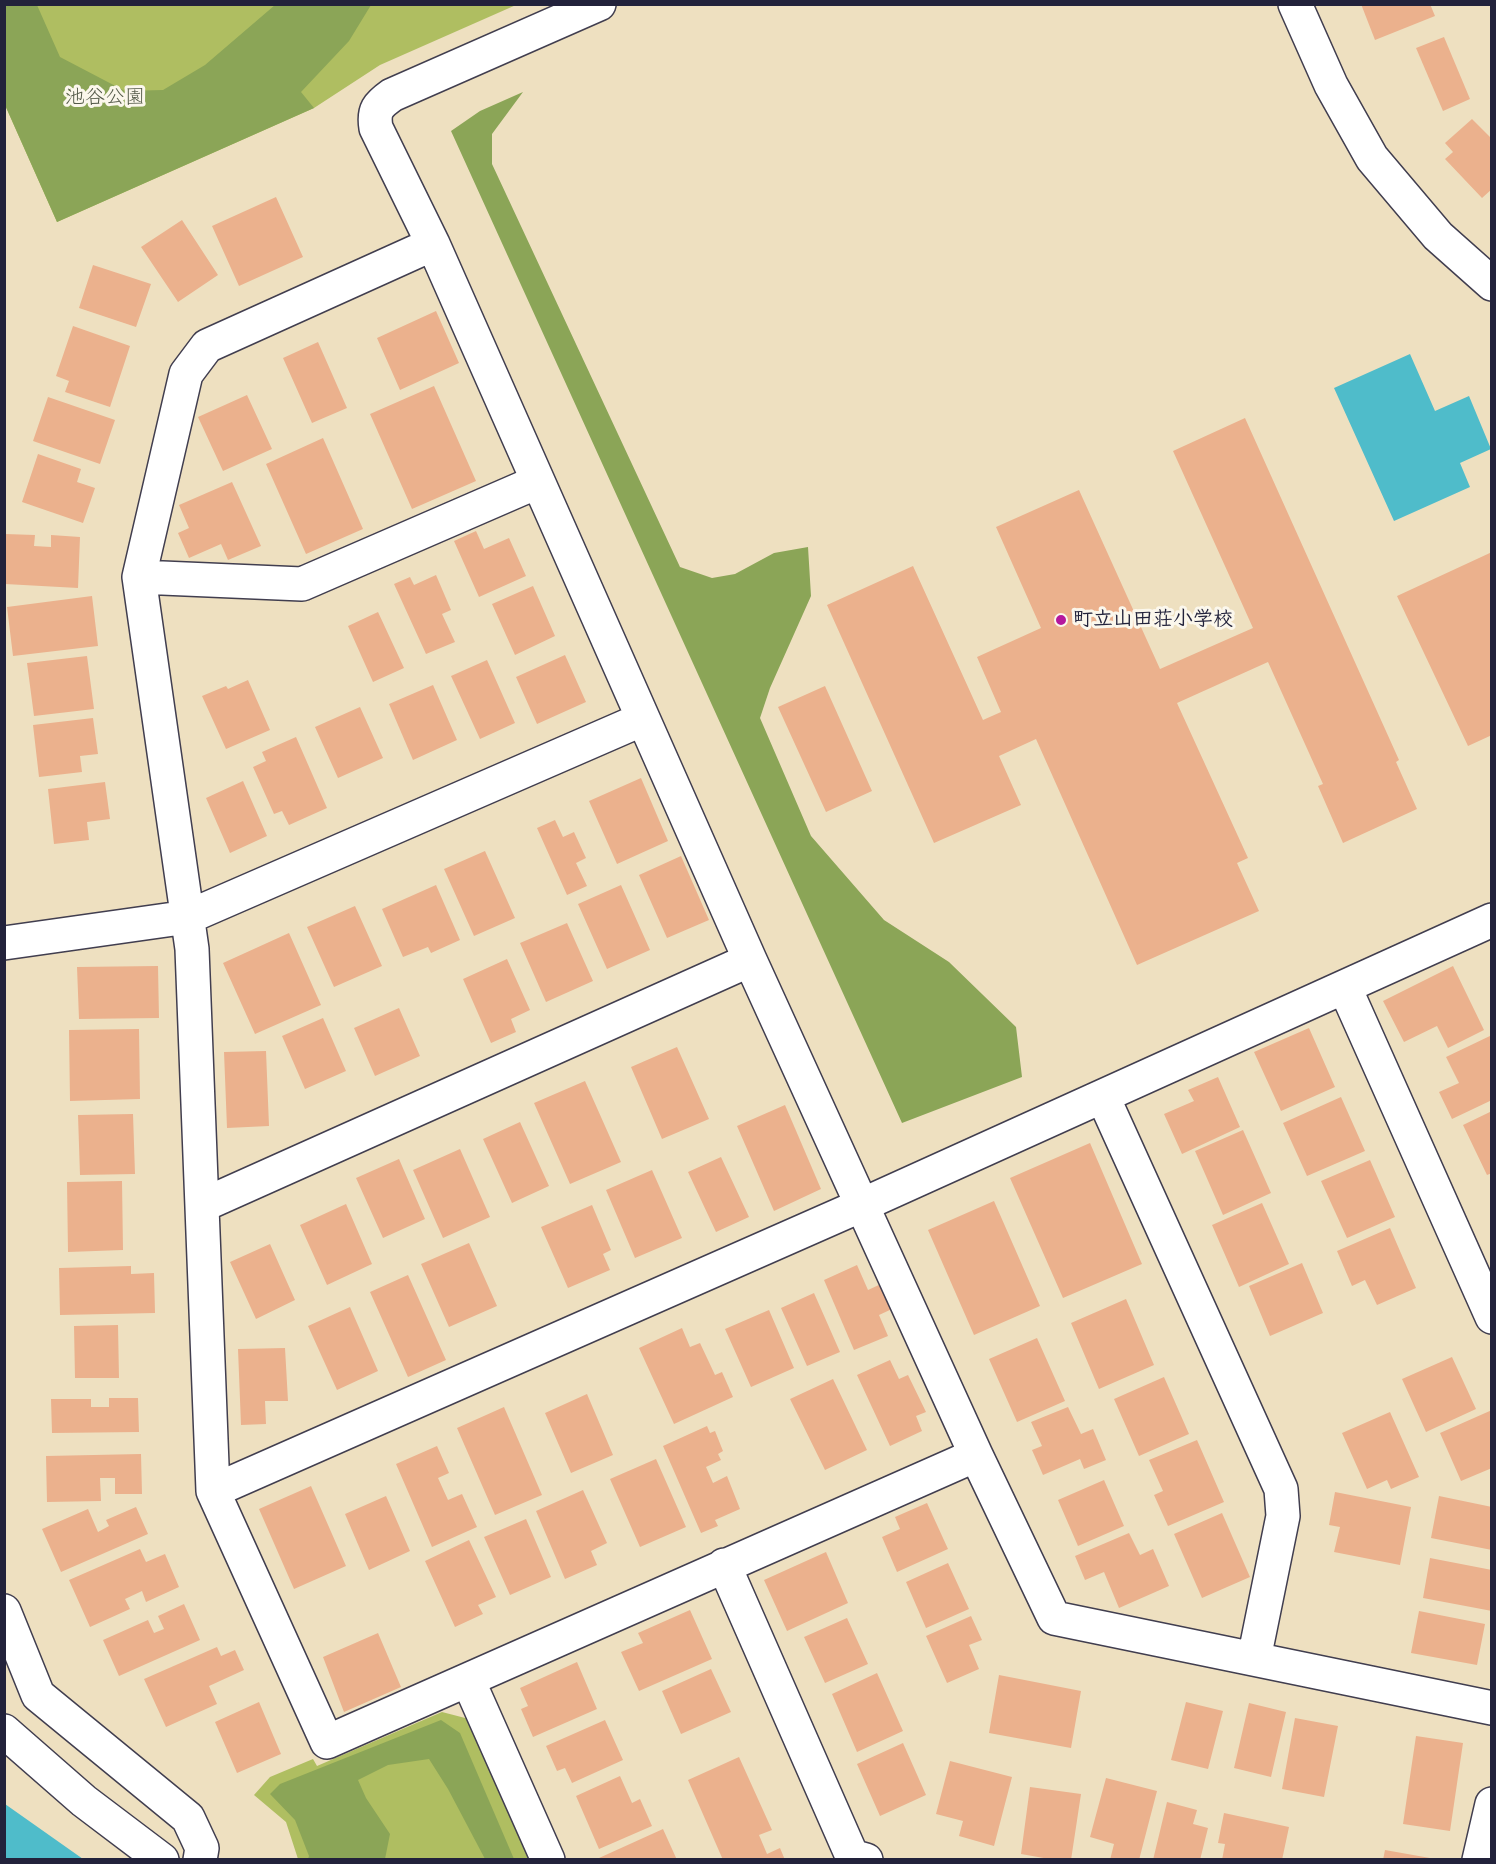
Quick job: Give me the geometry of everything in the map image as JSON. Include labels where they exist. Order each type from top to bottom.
[{"type":"street","points":[[599,4],[392,95],[380,103],[374,116],[376,128],[433,244],[750,960],[976,1455],[1054,1618],[1491,1708]]},
{"type":"street","points":[[1295,4],[1331,85],[1372,158],[1438,236],[1491,284]]},
{"type":"street","points":[[433,244],[207,346],[186,374],[139,577],[192,950],[213,1491],[327,1742],[976,1455]]},
{"type":"street","points":[[139,577],[302,584],[537,482]]},
{"type":"street","points":[[4,943],[188,917],[643,719]]},
{"type":"street","points":[[213,1491],[862,1205],[1491,920]]},
{"type":"street","points":[[203,1205],[750,960]]},
{"type":"street","points":[[1345,988],[1491,1317]]},
{"type":"street","points":[[1103,1097],[1281,1489],[1283,1516],[1254,1659]]},
{"type":"street","points":[[724,1565],[852,1856],[866,1860]]},
{"type":"street","points":[[4,1611],[38,1695],[188,1818],[202,1848],[200,1860]]},
{"type":"street","points":[[468,1680],[548,1860]]},
{"type":"street","points":[[4,1731],[84,1801],[162,1860]]},
{"type":"street","points":[[1479,1860],[1491,1804]]},
{"type":"green space","name":"池谷公園","points":[[4,5],[516,5],[380,65],[314,108],[57,222],[5,105]]},
{"type":"green space","name":"池谷公園","points":[[4,5],[37,5],[60,57],[125,91],[163,90],[205,65],[275,5],[371,5],[349,41],[301,92],[314,108],[57,222],[5,105]]},
{"type":"green space","points":[[523,92],[492,134],[492,164],[680,567],[712,578],[735,574],[774,553],[808,547],[811,596],[770,688],[760,718],[811,836],[884,920],[949,962],[1016,1027],[1022,1077],[902,1123],[451,131],[480,111]]},
{"type":"green space","points":[[442,1712],[469,1719],[530,1859],[298,1859],[286,1822],[254,1795],[270,1777],[313,1759],[317,1766]]},
{"type":"green space","points":[[441,1720],[460,1733],[514,1859],[485,1859],[448,1789],[429,1759],[388,1765],[358,1780],[366,1798],[390,1834],[385,1859],[308,1859],[309,1856],[295,1820],[270,1794],[280,1784]]},
{"type":"water","points":[[1410,354],[1435,411],[1469,396],[1491,449],[1460,463],[1470,487],[1394,521],[1334,388]]},
{"type":"water","points":[[5,1804],[83,1859],[5,1859]]},
{"type":"building","points":[[1361,4],[1430,4],[1435,16],[1375,40]]},
{"type":"building","points":[[1444,37],[1470,99],[1443,111],[1416,48]]},
{"type":"building","points":[[1472,119],[1492,139],[1492,189],[1482,198],[1445,159],[1453,152],[1445,143]]},
{"type":"building","points":[[276,197],[303,257],[239,286],[212,226]]},
{"type":"building","points":[[182,220],[218,275],[178,302],[141,247]]},
{"type":"building","points":[[93,265],[151,284],[136,327],[79,308]]},
{"type":"building","points":[[436,311],[459,363],[400,390],[377,338]]},
{"type":"building","points":[[73,326],[130,346],[110,407],[65,392],[69,381],[56,376]]},
{"type":"building","points":[[318,342],[347,408],[312,423],[283,358]]},
{"type":"building","points":[[434,386],[476,481],[412,509],[370,414]]},
{"type":"building","points":[[247,395],[272,449],[223,471],[198,417]]},
{"type":"building","points":[[48,397],[115,420],[100,464],[33,441]]},
{"type":"building","points":[[1245,418],[1399,760],[1396,762],[1417,809],[1343,843],[1318,786],[1323,784],[1268,662],[1177,703],[1248,858],[1237,863],[1259,911],[1137,965],[1036,739],[999,756],[1021,805],[934,843],[827,605],[913,566],[983,720],[1001,712],[977,657],[1041,628],[996,527],[1079,490],[1160,669],[1253,628],[1173,451]]},
{"type":"building","points":[[323,438],[363,529],[306,554],[266,464]]},
{"type":"building","points":[[38,454],[81,469],[77,482],[95,488],[83,523],[22,502]]},
{"type":"building","points":[[232,482],[261,546],[228,560],[221,544],[189,558],[178,533],[189,528],[179,505]]},
{"type":"building","points":[[476,531],[484,549],[509,538],[526,576],[479,597],[454,541]]},
{"type":"building","points":[[5,534],[35,535],[34,546],[51,547],[51,535],[80,537],[78,588],[5,584]]},
{"type":"building","points":[[1492,552],[1492,735],[1468,746],[1397,596]]},
{"type":"building","points":[[436,575],[451,610],[442,614],[455,642],[426,654],[394,584],[410,577],[414,585]]},
{"type":"building","points":[[533,586],[555,636],[515,655],[492,604]]},
{"type":"building","points":[[92,596],[98,646],[13,656],[7,607]]},
{"type":"building","points":[[378,612],[404,668],[373,682],[348,626]]},
{"type":"building","points":[[565,655],[586,702],[537,724],[516,677]]},
{"type":"building","points":[[87,656],[94,709],[34,716],[27,663]]},
{"type":"building","points":[[487,660],[515,723],[480,739],[451,676]]},
{"type":"building","points":[[248,680],[270,730],[226,749],[202,696],[226,686],[228,689]]},
{"type":"building","points":[[433,685],[457,740],[413,760],[389,704]]},
{"type":"building","points":[[825,686],[872,791],[826,812],[778,707]]},
{"type":"building","points":[[360,707],[383,758],[338,778],[315,727]]},
{"type":"building","points":[[93,718],[98,754],[80,756],[82,772],[39,777],[33,725]]},
{"type":"building","points":[[296,737],[327,808],[289,825],[282,811],[274,814],[253,767],[266,761],[262,752]]},
{"type":"building","points":[[641,778],[668,841],[617,864],[589,801]]},
{"type":"building","points":[[243,781],[267,836],[230,853],[206,798]]},
{"type":"building","points":[[105,782],[110,819],[87,822],[89,840],[54,844],[48,789]]},
{"type":"building","points":[[555,820],[563,837],[574,832],[586,858],[576,863],[587,886],[567,895],[537,828]]},
{"type":"building","points":[[485,851],[515,918],[474,936],[444,869]]},
{"type":"building","points":[[681,856],[709,920],[667,938],[639,875]]},
{"type":"building","points":[[436,885],[460,940],[431,953],[428,947],[403,957],[382,909]]},
{"type":"building","points":[[621,885],[650,950],[607,969],[578,904]]},
{"type":"building","points":[[355,906],[382,966],[334,987],[307,927]]},
{"type":"building","points":[[567,923],[593,981],[546,1002],[520,943]]},
{"type":"building","points":[[289,933],[321,1005],[255,1034],[223,963]]},
{"type":"building","points":[[507,959],[530,1010],[511,1019],[516,1032],[491,1043],[463,979]]},
{"type":"building","points":[[158,966],[159,1018],[79,1019],[77,967]]},
{"type":"building","points":[[1453,966],[1484,1030],[1448,1048],[1437,1026],[1404,1042],[1383,1001]]},
{"type":"building","points":[[399,1008],[420,1056],[375,1076],[354,1028]]},
{"type":"building","points":[[323,1018],[346,1071],[305,1089],[282,1036]]},
{"type":"building","points":[[1309,1028],[1335,1087],[1281,1111],[1254,1052]]},
{"type":"building","points":[[139,1029],[140,1099],[70,1101],[69,1030]]},
{"type":"building","points":[[1492,1035],[1492,1100],[1452,1119],[1439,1092],[1459,1083],[1446,1057]]},
{"type":"building","points":[[677,1047],[709,1119],[662,1139],[631,1067]]},
{"type":"building","points":[[266,1051],[269,1126],[227,1128],[224,1052]]},
{"type":"building","points":[[1218,1077],[1240,1127],[1182,1154],[1164,1114],[1194,1101],[1188,1090]]},
{"type":"building","points":[[585,1081],[621,1162],[570,1184],[534,1103]]},
{"type":"building","points":[[1341,1097],[1365,1151],[1307,1176],[1283,1123]]},
{"type":"building","points":[[785,1105],[821,1189],[774,1211],[737,1126]]},
{"type":"building","points":[[1492,1111],[1492,1173],[1487,1175],[1463,1125]]},
{"type":"building","points":[[133,1114],[135,1174],[80,1175],[78,1115]]},
{"type":"building","points":[[520,1122],[549,1186],[512,1203],[483,1139]]},
{"type":"building","points":[[1243,1130],[1271,1193],[1223,1215],[1195,1151]]},
{"type":"building","points":[[1090,1143],[1142,1264],[1063,1298],[1010,1178]]},
{"type":"building","points":[[460,1149],[490,1217],[443,1238],[413,1170]]},
{"type":"building","points":[[721,1157],[749,1217],[716,1232],[688,1172]]},
{"type":"building","points":[[399,1159],[425,1219],[383,1238],[356,1178]]},
{"type":"building","points":[[1370,1160],[1395,1217],[1347,1238],[1321,1181]]},
{"type":"building","points":[[652,1170],[682,1238],[635,1258],[606,1190]]},
{"type":"building","points":[[122,1181],[123,1250],[68,1252],[67,1182]]},
{"type":"building","points":[[994,1201],[1040,1306],[974,1335],[928,1230]]},
{"type":"building","points":[[1262,1203],[1289,1264],[1239,1287],[1212,1225]]},
{"type":"building","points":[[346,1204],[372,1264],[327,1285],[300,1225]]},
{"type":"building","points":[[592,1205],[611,1250],[603,1254],[610,1270],[568,1288],[541,1227]]},
{"type":"building","points":[[1390,1228],[1416,1288],[1377,1305],[1365,1280],[1352,1286],[1337,1251]]},
{"type":"building","points":[[469,1243],[497,1306],[449,1327],[421,1264]]},
{"type":"building","points":[[270,1244],[295,1300],[256,1319],[230,1262]]},
{"type":"building","points":[[1302,1263],[1323,1313],[1270,1336],[1249,1286]]},
{"type":"building","points":[[857,1265],[868,1290],[881,1284],[892,1309],[879,1315],[888,1336],[854,1350],[824,1280]]},
{"type":"building","points":[[131,1266],[131,1274],[154,1273],[155,1313],[60,1315],[59,1268]]},
{"type":"building","points":[[408,1275],[446,1360],[408,1377],[370,1292]]},
{"type":"building","points":[[814,1293],[840,1352],[807,1366],[781,1308]]},
{"type":"building","points":[[1126,1299],[1154,1365],[1099,1389],[1071,1323]]},
{"type":"building","points":[[350,1307],[378,1371],[337,1390],[308,1326]]},
{"type":"building","points":[[769,1310],[794,1368],[751,1387],[725,1329]]},
{"type":"building","points":[[118,1325],[119,1378],[75,1378],[74,1326]]},
{"type":"building","points":[[682,1328],[690,1347],[700,1343],[715,1375],[722,1372],[733,1397],[674,1424],[639,1348]]},
{"type":"building","points":[[1037,1338],[1065,1401],[1017,1422],[989,1359]]},
{"type":"building","points":[[285,1348],[288,1401],[265,1401],[266,1424],[241,1425],[238,1349]]},
{"type":"building","points":[[1452,1357],[1476,1409],[1426,1432],[1402,1379]]},
{"type":"building","points":[[890,1360],[899,1379],[908,1375],[926,1412],[916,1416],[922,1431],[890,1446],[857,1375]]},
{"type":"building","points":[[1164,1377],[1189,1434],[1139,1456],[1114,1399]]},
{"type":"building","points":[[833,1379],[867,1450],[825,1470],[790,1399]]},
{"type":"building","points":[[587,1394],[613,1455],[571,1473],[545,1413]]},
{"type":"building","points":[[109,1398],[138,1398],[139,1432],[52,1433],[51,1399],[91,1399],[91,1407],[109,1407]]},
{"type":"building","points":[[504,1407],[542,1495],[495,1515],[457,1428]]},
{"type":"building","points":[[1068,1407],[1081,1434],[1093,1429],[1106,1460],[1084,1469],[1080,1459],[1043,1475],[1032,1450],[1042,1446],[1031,1422]]},
{"type":"building","points":[[1492,1410],[1492,1468],[1461,1481],[1440,1433]]},
{"type":"building","points":[[1390,1412],[1419,1477],[1391,1489],[1387,1480],[1367,1489],[1342,1433]]},
{"type":"building","points":[[707,1426],[710,1433],[715,1431],[723,1451],[718,1454],[721,1460],[706,1467],[713,1483],[727,1476],[740,1509],[715,1520],[718,1526],[701,1533],[663,1446]]},
{"type":"building","points":[[1197,1440],[1224,1502],[1168,1526],[1154,1495],[1163,1491],[1149,1460]]},
{"type":"building","points":[[437,1446],[449,1473],[438,1478],[448,1500],[462,1494],[477,1527],[432,1547],[396,1464]]},
{"type":"building","points":[[141,1454],[142,1494],[115,1494],[115,1478],[100,1478],[101,1501],[47,1502],[46,1456]]},
{"type":"building","points":[[656,1459],[686,1527],[640,1547],[610,1479]]},
{"type":"building","points":[[1104,1480],[1124,1526],[1078,1546],[1058,1500]]},
{"type":"building","points":[[311,1486],[346,1566],[294,1589],[259,1509]]},
{"type":"building","points":[[583,1490],[607,1543],[591,1551],[597,1565],[565,1579],[536,1511]]},
{"type":"building","points":[[1335,1492],[1411,1507],[1400,1565],[1334,1552],[1340,1527],[1329,1525]]},
{"type":"building","points":[[386,1496],[410,1551],[369,1570],[345,1514]]},
{"type":"building","points":[[1439,1496],[1492,1507],[1492,1550],[1431,1538]]},
{"type":"building","points":[[927,1503],[948,1549],[897,1572],[882,1537],[900,1529],[895,1517]]},
{"type":"building","points":[[136,1507],[148,1534],[61,1572],[42,1529],[88,1509],[98,1532],[109,1526],[106,1520]]},
{"type":"building","points":[[1222,1513],[1250,1577],[1202,1598],[1174,1534]]},
{"type":"building","points":[[526,1519],[551,1577],[510,1595],[484,1537]]},
{"type":"building","points":[[1129,1533],[1140,1555],[1153,1549],[1169,1586],[1119,1608],[1104,1572],[1085,1580],[1075,1556]]},
{"type":"building","points":[[469,1540],[496,1597],[478,1605],[483,1614],[455,1627],[425,1561]]},
{"type":"building","points":[[140,1549],[146,1562],[165,1554],[179,1587],[146,1602],[142,1591],[125,1599],[130,1609],[90,1627],[69,1580]]},
{"type":"building","points":[[826,1552],[848,1603],[787,1631],[764,1580]]},
{"type":"building","points":[[1430,1558],[1492,1570],[1492,1611],[1423,1598]]},
{"type":"building","points":[[948,1563],[969,1609],[926,1628],[906,1582]]},
{"type":"building","points":[[184,1604],[200,1640],[119,1676],[103,1640],[148,1620],[154,1633],[164,1629],[158,1616]]},
{"type":"building","points":[[690,1610],[712,1659],[639,1691],[621,1652],[643,1643],[638,1633]]},
{"type":"building","points":[[1419,1611],[1485,1624],[1477,1665],[1411,1653]]},
{"type":"building","points":[[971,1616],[982,1640],[969,1645],[979,1669],[947,1683],[926,1636]]},
{"type":"building","points":[[847,1618],[868,1664],[825,1683],[804,1637]]},
{"type":"building","points":[[378,1633],[401,1687],[344,1712],[323,1657]]},
{"type":"building","points":[[217,1647],[221,1656],[235,1650],[244,1670],[209,1686],[217,1704],[166,1727],[144,1679]]},
{"type":"building","points":[[577,1662],[597,1709],[533,1737],[521,1709],[528,1706],[520,1688]]},
{"type":"building","points":[[711,1669],[731,1712],[681,1734],[662,1691]]},
{"type":"building","points":[[877,1673],[903,1731],[857,1752],[832,1694]]},
{"type":"building","points":[[999,1675],[1081,1691],[1071,1748],[989,1733]]},
{"type":"building","points":[[259,1702],[281,1754],[237,1773],[215,1722]]},
{"type":"building","points":[[1186,1702],[1223,1711],[1208,1769],[1171,1760]]},
{"type":"building","points":[[1249,1703],[1286,1712],[1271,1777],[1234,1768]]},
{"type":"building","points":[[1295,1718],[1338,1726],[1324,1797],[1282,1789]]},
{"type":"building","points":[[605,1720],[623,1760],[572,1783],[565,1768],[557,1771],[546,1746]]},
{"type":"building","points":[[1416,1736],[1463,1743],[1450,1831],[1403,1824]]},
{"type":"building","points":[[903,1743],[926,1795],[880,1816],[857,1764]]},
{"type":"building","points":[[739,1757],[772,1830],[759,1835],[767,1854],[780,1848],[785,1860],[723,1860],[688,1780]]},
{"type":"building","points":[[950,1761],[1012,1777],[994,1846],[959,1836],[963,1821],[936,1814]]},
{"type":"building","points":[[620,1776],[632,1803],[640,1799],[652,1826],[599,1849],[576,1796]]},
{"type":"building","points":[[1106,1778],[1157,1791],[1139,1860],[1110,1860],[1114,1844],[1090,1837]]},
{"type":"building","points":[[1030,1787],[1081,1794],[1071,1860],[1055,1860],[1021,1854]]},
{"type":"building","points":[[1167,1802],[1197,1810],[1193,1824],[1208,1828],[1200,1860],[1153,1860]]},
{"type":"building","points":[[1224,1813],[1289,1827],[1282,1860],[1222,1860],[1225,1844],[1218,1843]]},
{"type":"building","points":[[663,1829],[677,1860],[600,1860],[599,1858]]},
{"type":"building","points":[[1385,1850],[1430,1858],[1430,1860],[1383,1860]]},
{"type":"place","name":"町立山田荘小学校","points":[[1061,620]]}]
